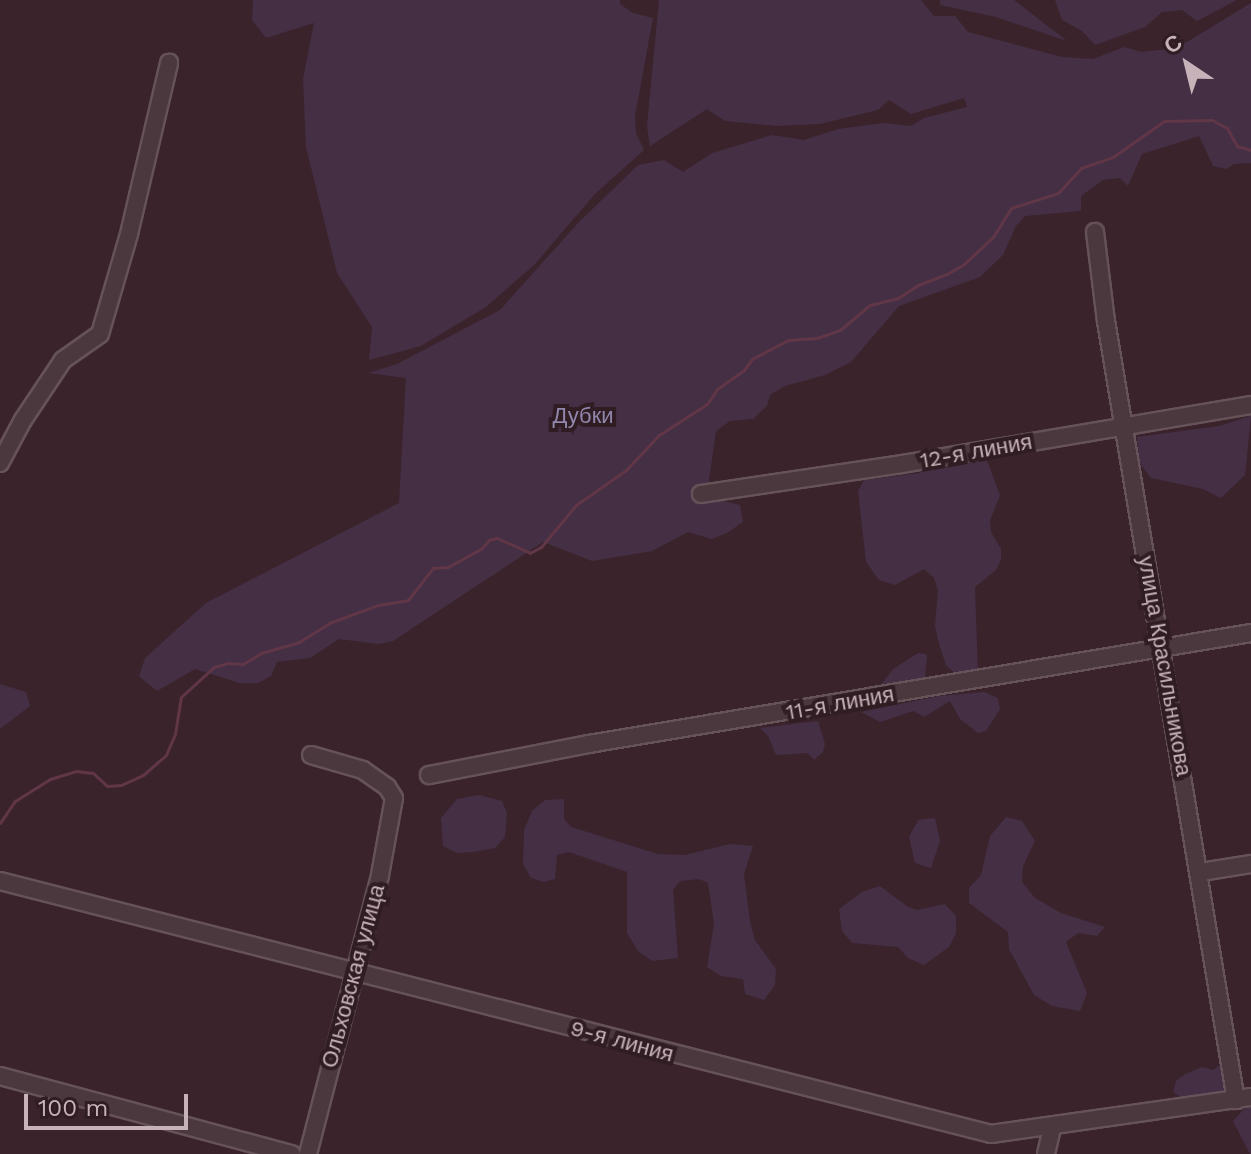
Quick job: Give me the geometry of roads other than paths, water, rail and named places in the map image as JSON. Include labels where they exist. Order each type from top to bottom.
[{"type":"street","points":[[0,463],[23,420],[63,360],[100,334],[129,234],[169,63]]},
{"type":"street","name":"улица Красильникова","points":[[1095,232],[1162,648],[1244,1098]]},
{"type":"street","name":"12-я линия","points":[[701,494],[1251,405]]},
{"type":"street","name":"11-я линия","points":[[429,775],[589,744],[1251,633]]},
{"type":"street","name":"Ольховская улица","points":[[308,1154],[380,875],[394,798],[363,770],[311,755]]},
{"type":"street","points":[[1201,872],[1251,864]]},
{"type":"street","name":"9-я линия","points":[[0,881],[991,1134],[1052,1128],[1244,1098]]},
{"type":"street","points":[[0,1076],[292,1154]]},
{"type":"street","points":[[1046,1154],[1052,1128]]},
{"type":"waterway","points":[[0,823],[15,801],[50,779],[76,771],[93,773],[107,786],[121,785],[143,775],[166,755],[175,734],[181,697],[214,667],[228,663],[243,664],[261,653],[299,642],[329,623],[378,605],[408,600],[433,568],[448,567],[481,549],[489,540],[497,538],[530,553],[541,547],[576,505],[626,470],[659,435],[707,404],[717,389],[744,370],[752,359],[788,340],[817,338],[840,330],[870,305],[898,298],[918,285],[947,274],[964,264],[993,237],[1011,208],[1058,193],[1081,168],[1113,157],[1164,121],[1212,120],[1227,128],[1237,146],[1251,150]]},
{"type":"park label","name":"Дубки","points":[[583,416]]}]
